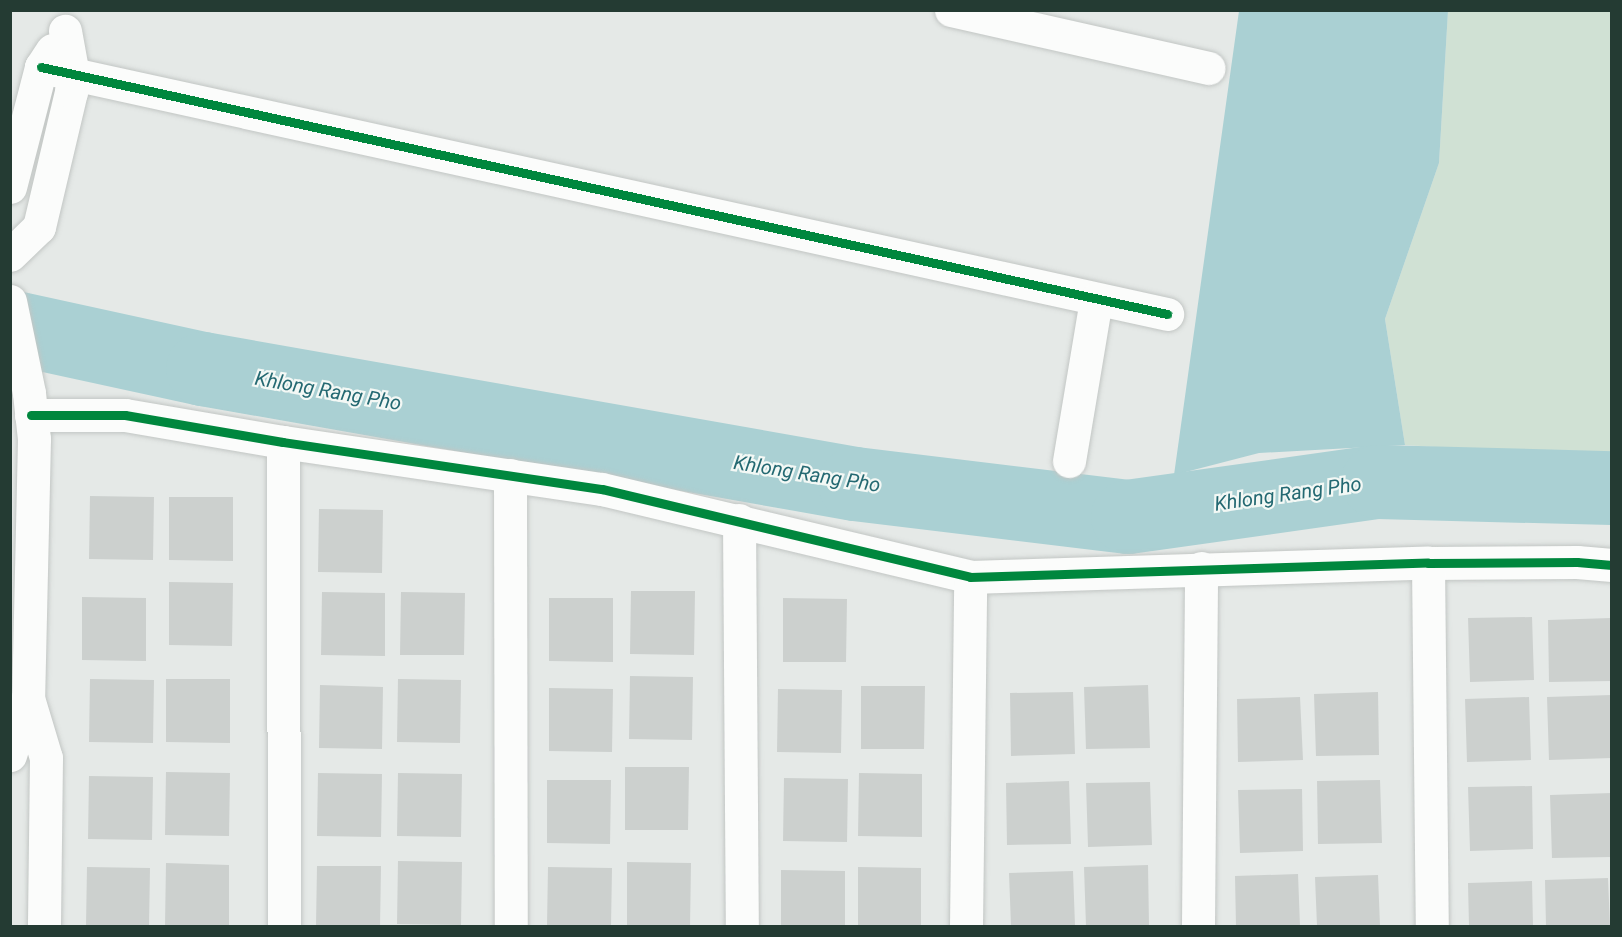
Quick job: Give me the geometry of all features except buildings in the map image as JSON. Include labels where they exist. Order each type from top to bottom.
[{"type":"street","points":[[951,10],[1209,68]]},
{"type":"street","points":[[10,187],[41,67],[67,21]]},
{"type":"street","points":[[10,255],[39,227],[73,75],[67,21]]},
{"type":"street","points":[[41,67],[1167,314]]},
{"type":"street","points":[[1070,461],[1096,299]]},
{"type":"street","points":[[10,301],[30,404],[34,439],[22,528],[28,698],[46,758],[44,927]]},
{"type":"street","points":[[30,404],[125,415],[283,442],[602,489],[970,577],[1201,568],[1577,562],[1611,565]]},
{"type":"street","points":[[283,442],[284,927]]},
{"type":"street","points":[[510,475],[512,927]]},
{"type":"street","points":[[739,520],[742,927]]},
{"type":"street","points":[[1428,564],[1432,927]]},
{"type":"street","points":[[1198,927],[1201,568]]},
{"type":"street","points":[[966,927],[970,577]]},
{"type":"street","points":[[28,698],[10,756],[46,758]]},
{"type":"green space","points":[[1448,11],[1611,11],[1611,458],[1405,445],[1385,319],[1439,163]]},
{"type":"water","points":[[1239,11],[1448,11],[1439,163],[1385,319],[1405,445],[1259,453],[1174,475]]},
{"type":"waterway","name":"Khlong Rang Pho","points":[[10,327],[203,369],[855,484],[1128,517],[1378,482],[1612,488]]},
{"type":"cycle path","points":[[41,67],[1167,314]]},
{"type":"cycle path","points":[[31,415],[125,415],[283,442],[602,489],[970,577],[1428,563],[1577,562],[1612,565]]}]
